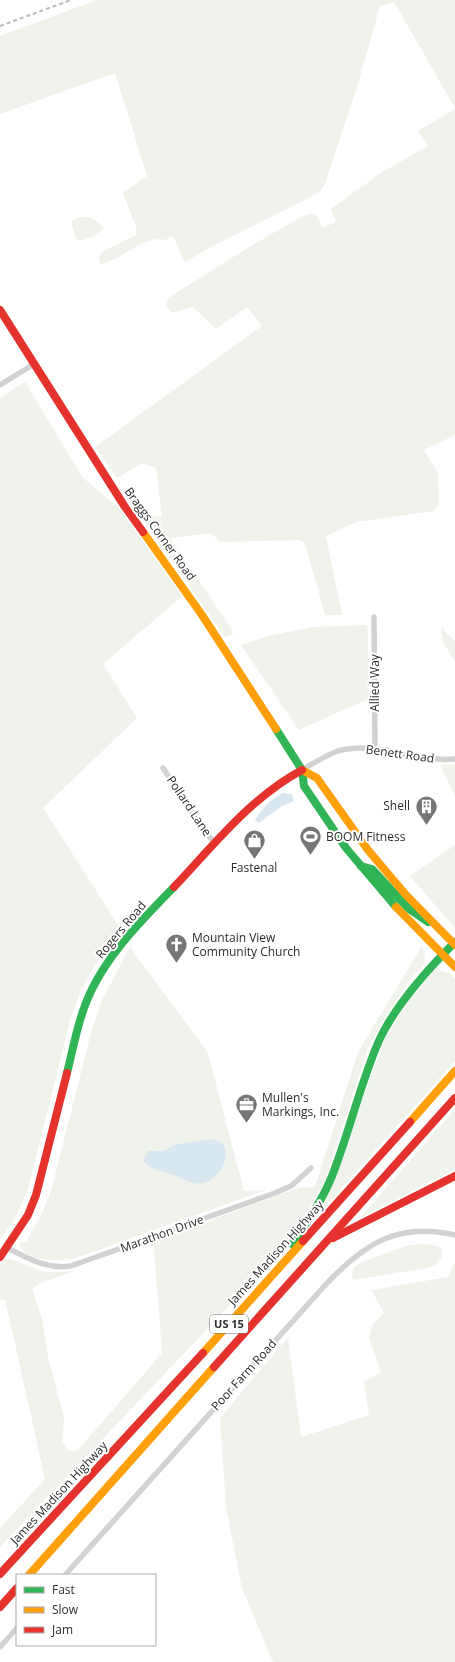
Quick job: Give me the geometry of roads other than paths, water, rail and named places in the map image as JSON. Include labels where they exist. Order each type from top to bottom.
[{"type":"main road","name":"Braggs Corner Road","points":[[0,310],[125,507],[202,615],[302,770],[304,786],[333,830],[361,866],[407,919],[455,967]]},
{"type":"main road","name":"Braggs Corner Road","points":[[302,770],[317,778],[368,850],[406,895],[455,943]]},
{"type":"main road","name":"Rogers Road","points":[[0,1257],[28,1215],[36,1195],[79,1026],[89,995],[112,955],[127,937],[215,844],[266,793],[302,770]]},
{"type":"main road","points":[[361,866],[372,869],[411,911],[439,929]]},
{"type":"main road","points":[[266,1283],[310,1218],[326,1190],[339,1160],[378,1043],[386,1028],[407,995],[442,955],[455,943]]},
{"type":"main road","name":"James Madison Highway","points":[[0,1574],[266,1283],[455,1070]]},
{"type":"main road","name":"US 15","points":[[30,1574],[455,1098]]},
{"type":"main road","points":[[328,1241],[455,1176]]},
{"type":"main road","points":[[0,1607],[16,1589]]},
{"type":"street","points":[[0,385],[34,364]]},
{"type":"street","name":"Allied Way","points":[[374,617],[375,749]]},
{"type":"street","name":"Benett Road","points":[[302,770],[338,752],[348,749],[375,749],[417,758],[440,760],[455,759]]},
{"type":"street","name":"Pollard Lane","points":[[163,768],[204,832],[215,844]]},
{"type":"street","name":"Marathon Drive","points":[[7,1248],[45,1265],[63,1267],[71,1266],[275,1193],[291,1186],[311,1168]]},
{"type":"street","name":"Poor Farm Road","points":[[66,1574],[349,1260],[365,1248],[381,1240],[399,1234],[423,1231],[455,1235]]},
{"type":"street","points":[[0,1647],[16,1629]]},
{"type":"railway","points":[[0,26],[71,0]]},
{"type":"place","name":"Shell","points":[[426,826]]},
{"type":"place","name":"BOOM Fitness","points":[[310,856]]},
{"type":"place","name":"Fastenal","points":[[254,860]]},
{"type":"place","name":"Mountain View Community Church","points":[[176,964]]},
{"type":"place","name":"Mullen's Markings, Inc.","points":[[247,1124]]}]
